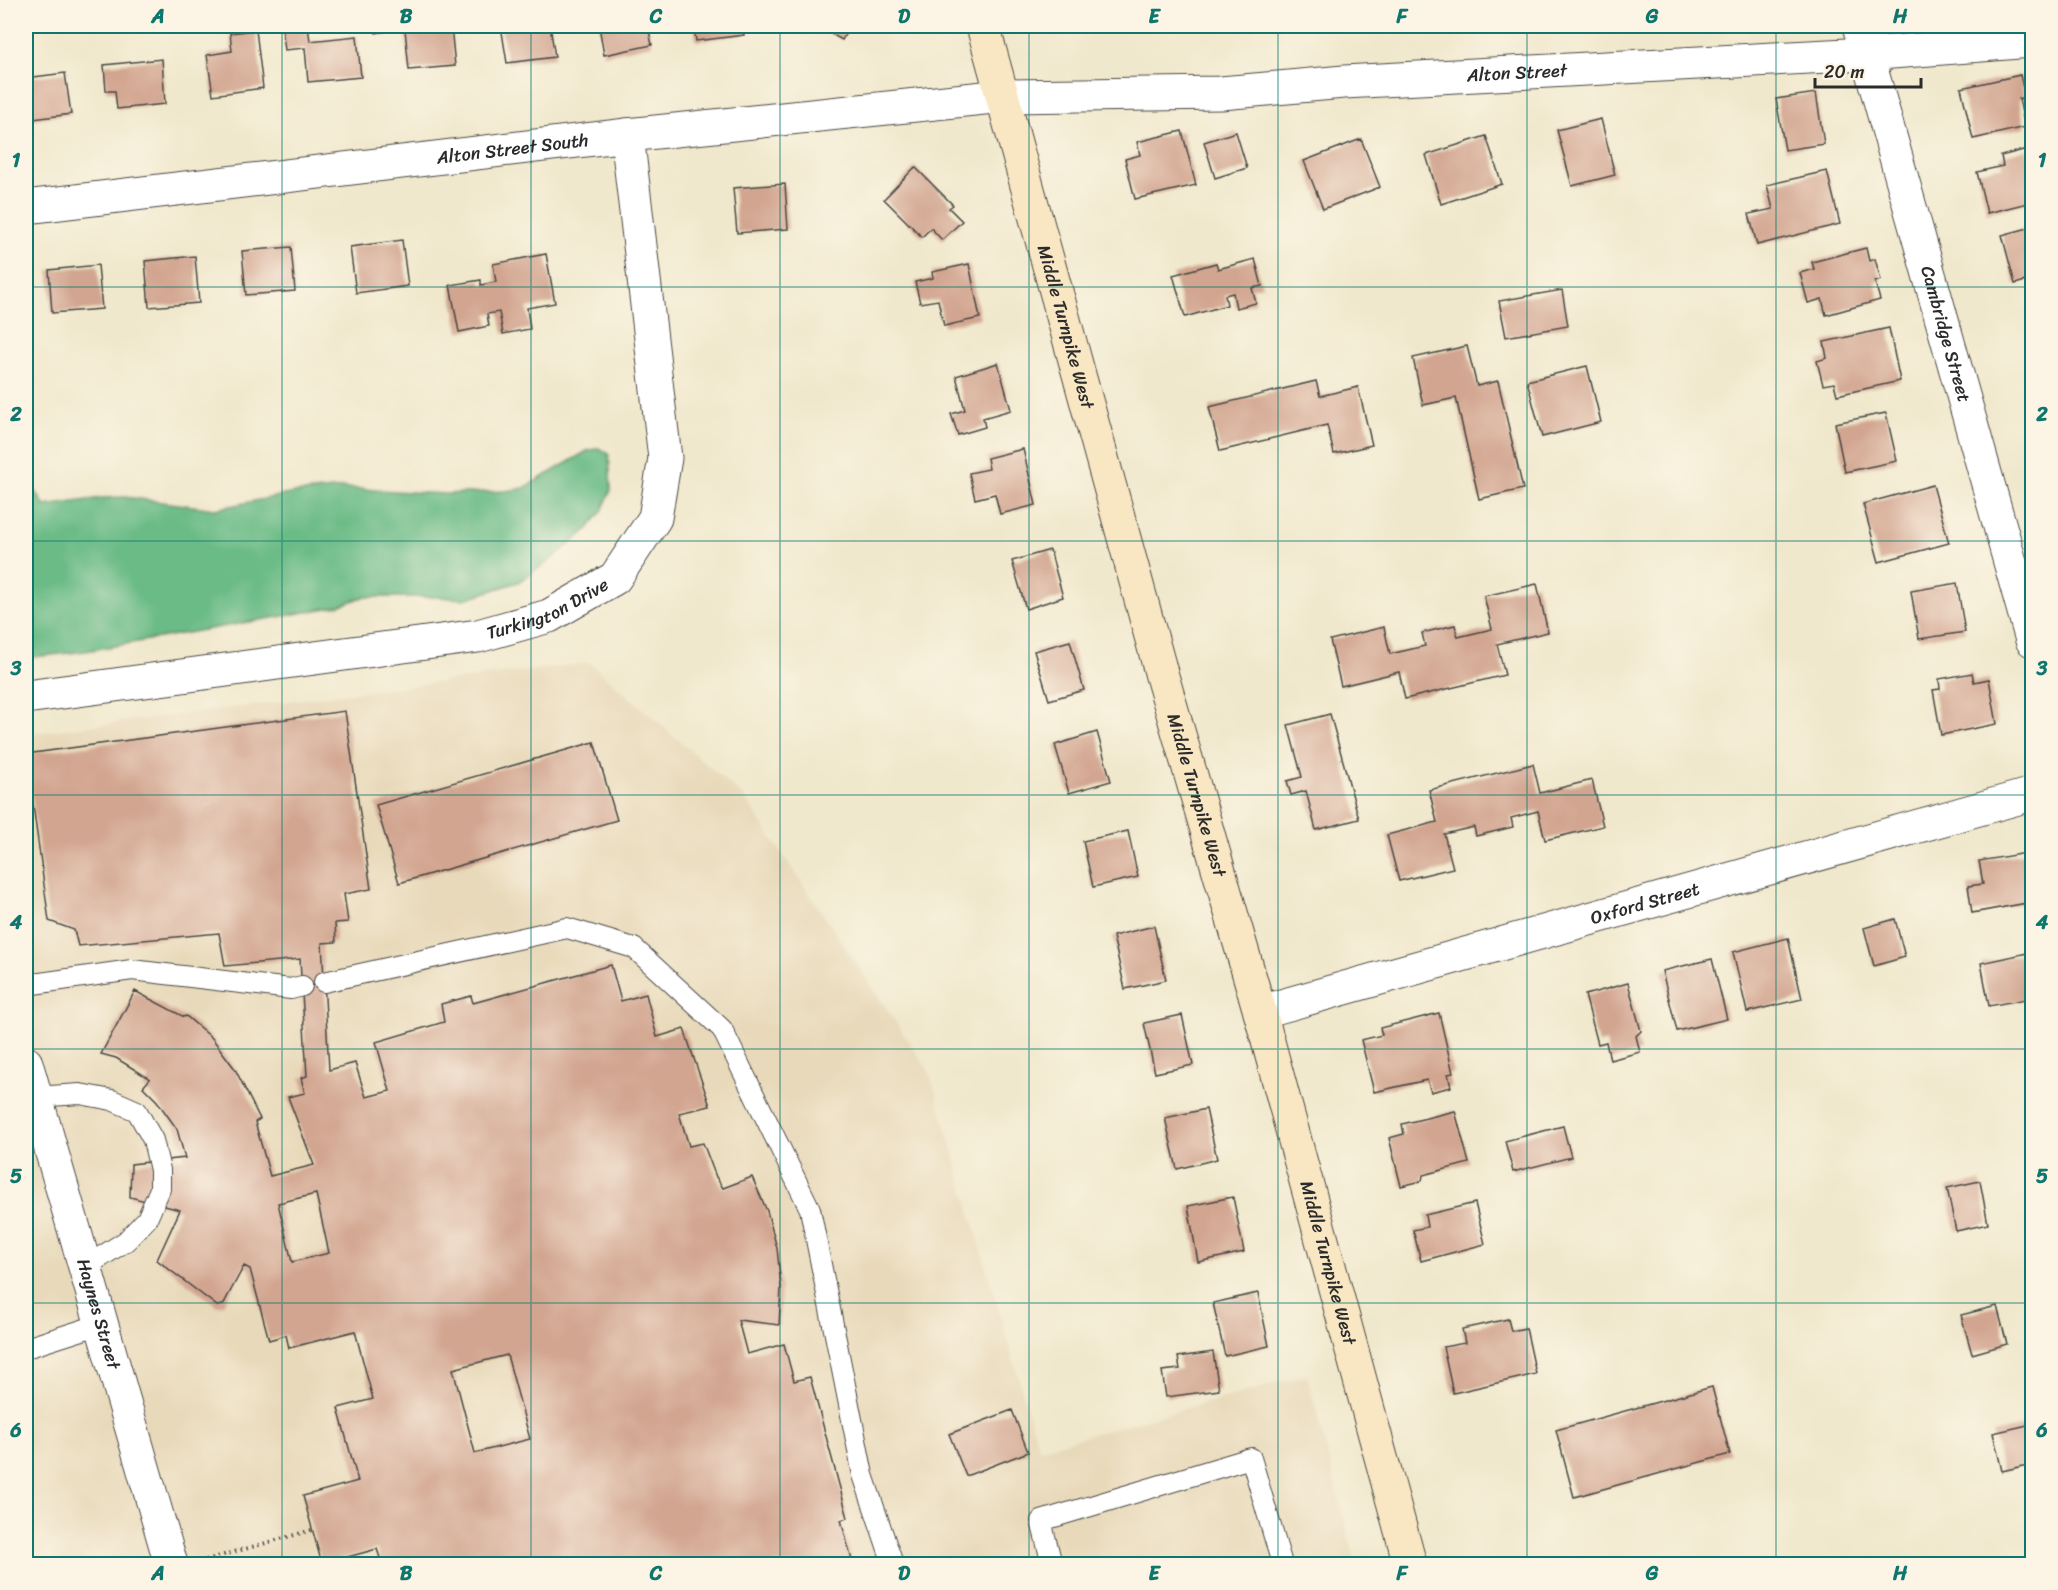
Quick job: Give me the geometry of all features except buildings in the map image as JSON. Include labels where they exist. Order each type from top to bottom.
[{"type":"main road","name":"Middle Turnpike West","points":[[983,26],[1155,650],[1260,1012],[1410,1564]]},
{"type":"street","name":"Alton Street","points":[[1002,96],[1221,93],[1862,40],[2032,41]]},
{"type":"street","name":"Cambridge Street","points":[[1862,40],[2032,640]]},
{"type":"street","name":"Alton Street South","points":[[26,207],[627,135],[1002,96]]},
{"type":"street","name":"Turkington Drive","points":[[26,697],[478,636],[549,616],[615,578],[655,518],[665,458],[627,135]]},
{"type":"street","name":"Oxford Street","points":[[1260,1012],[2032,794]]},
{"type":"street","name":"Haynes Street","points":[[26,1063],[101,1324],[185,1563]]},
{"type":"lane","points":[[324,982],[567,928],[634,948],[722,1029],[810,1209],[863,1475],[893,1564]]},
{"type":"lane","points":[[26,985],[132,970],[291,989],[302,987]]},
{"type":"lane","points":[[35,1097],[80,1094],[112,1100],[137,1111],[153,1140],[160,1170],[160,1189],[147,1219],[126,1241],[85,1267]]},
{"type":"lane","points":[[26,1348],[101,1324]]},
{"type":"lane","points":[[1052,1564],[1041,1521],[1251,1458],[1282,1564]]},
{"type":"path","points":[[185,1563],[312,1530]]},
{"type":"shaded area","points":[[590,663],[744,797],[930,1073],[1039,1449],[1307,1375],[1356,1564],[26,1564],[26,734]]},
{"type":"green space","points":[[599,448],[609,454],[611,490],[602,511],[586,531],[548,562],[518,582],[465,599],[363,597],[339,606],[86,651],[26,658],[26,476],[45,506],[125,497],[215,509],[294,493],[343,488],[446,494],[506,491],[524,488],[587,451]]}]
